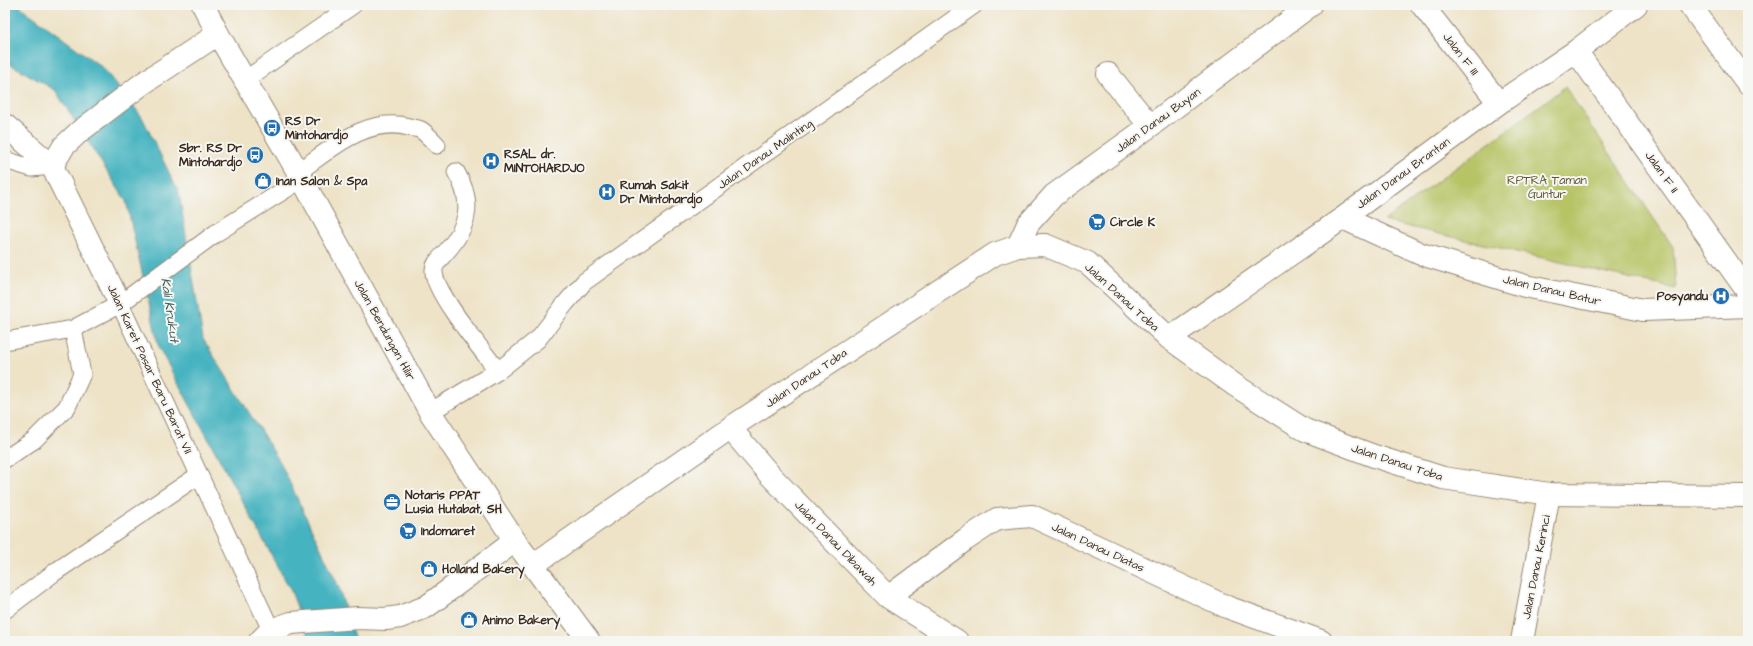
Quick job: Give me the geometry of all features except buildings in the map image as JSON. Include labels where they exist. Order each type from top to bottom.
[{"type":"street","name":"Jalan Bendungan Hilir","points":[[203,5],[218,34],[300,175],[430,412],[515,541],[589,641]]},
{"type":"street","name":"Jalan Danau Buyan","points":[[1018,246],[1028,224],[1054,195],[1150,126],[1311,5]]},
{"type":"street","name":"Jalan F III","points":[[1422,5],[1499,103]]},
{"type":"street","name":"Jalan Danau Brantan","points":[[1169,338],[1343,218],[1499,103],[1576,51],[1636,5]]},
{"type":"street","points":[[1690,5],[1748,84]]},
{"type":"street","points":[[52,166],[64,146],[79,132],[142,84],[218,34]]},
{"type":"street","name":"Jalan F II","points":[[1576,51],[1748,292]]},
{"type":"street","points":[[1108,74],[1150,126]]},
{"type":"street","name":"Jalan Karet Pasar Baru Barat VII","points":[[5,125],[52,166],[126,300]]},
{"type":"street","name":"Jalan Danau Batur","points":[[1343,218],[1421,254],[1525,286],[1643,310],[1748,306]]},
{"type":"street","name":"Jalan Danau Toba","points":[[533,565],[730,428],[995,254],[1018,246],[1045,244],[1088,263],[1169,338],[1236,386],[1305,430],[1374,456],[1443,478],[1549,494],[1748,496]]},
{"type":"street","name":"Jalan Danau Dibawah","points":[[730,428],[770,475],[888,597],[957,641]]},
{"type":"street","name":"Jalan Danau Kerinci","points":[[1522,641],[1549,494]]},
{"type":"street","name":"Jalan Danau Diatas","points":[[888,597],[996,519],[1032,516],[1227,606],[1321,641]]},
{"type":"street","points":[[274,631],[358,618],[393,618],[426,607],[515,541]]},
{"type":"lane","points":[[245,80],[353,5]]},
{"type":"lane","name":"Jalan Danau Malinting","points":[[430,412],[498,371],[538,339],[584,282],[974,5]]},
{"type":"lane","points":[[5,341],[73,329],[126,300],[216,233],[300,175],[344,141],[364,129],[382,125],[402,125],[420,130],[437,145]]},
{"type":"lane","points":[[5,160],[31,168],[52,166]]},
{"type":"lane","points":[[456,172],[463,184],[468,200],[465,217],[458,236],[437,261],[433,270],[435,279],[444,298],[498,371]]},
{"type":"lane","name":"Jalan Karet Pasar Baru Barat VII","points":[[126,300],[199,476],[274,631]]},
{"type":"lane","points":[[5,459],[34,440],[67,407],[82,374],[73,329]]},
{"type":"lane","points":[[5,610],[55,572],[199,476]]},
{"type":"green space","name":"RPTRA Taman Guntur","points":[[1565,87],[1673,247],[1676,289],[1384,221]]},
{"type":"water","name":"Kali Krukut","points":[[5,5],[18,5],[103,68],[142,117],[179,193],[203,339],[280,462],[338,585],[355,641],[310,641],[291,591],[159,348],[126,201],[55,90],[5,61]]},
{"type":"place","name":"RS Dr Mintohardjo","points":[[272,128]]},
{"type":"place","name":"Sbr. RS Dr Mintohardjo","points":[[255,155]]},
{"type":"place","name":"RSAL dr. MINTOHARDJO","points":[[491,161]]},
{"type":"place","name":"Inan Salon & Spa","points":[[263,181]]},
{"type":"place","name":"Rumah Sakit Dr Mintohardjo","points":[[607,192]]},
{"type":"place","name":"Circle K","points":[[1097,222]]},
{"type":"place","name":"Posyandu","points":[[1721,296]]},
{"type":"place","name":"Notaris PPAT Lusia Hutabat, SH","points":[[392,502]]},
{"type":"place","name":"Indomaret","points":[[408,531]]},
{"type":"place","name":"Holland Bakery","points":[[429,569]]},
{"type":"place","name":"Animo Bakery","points":[[469,620]]}]
